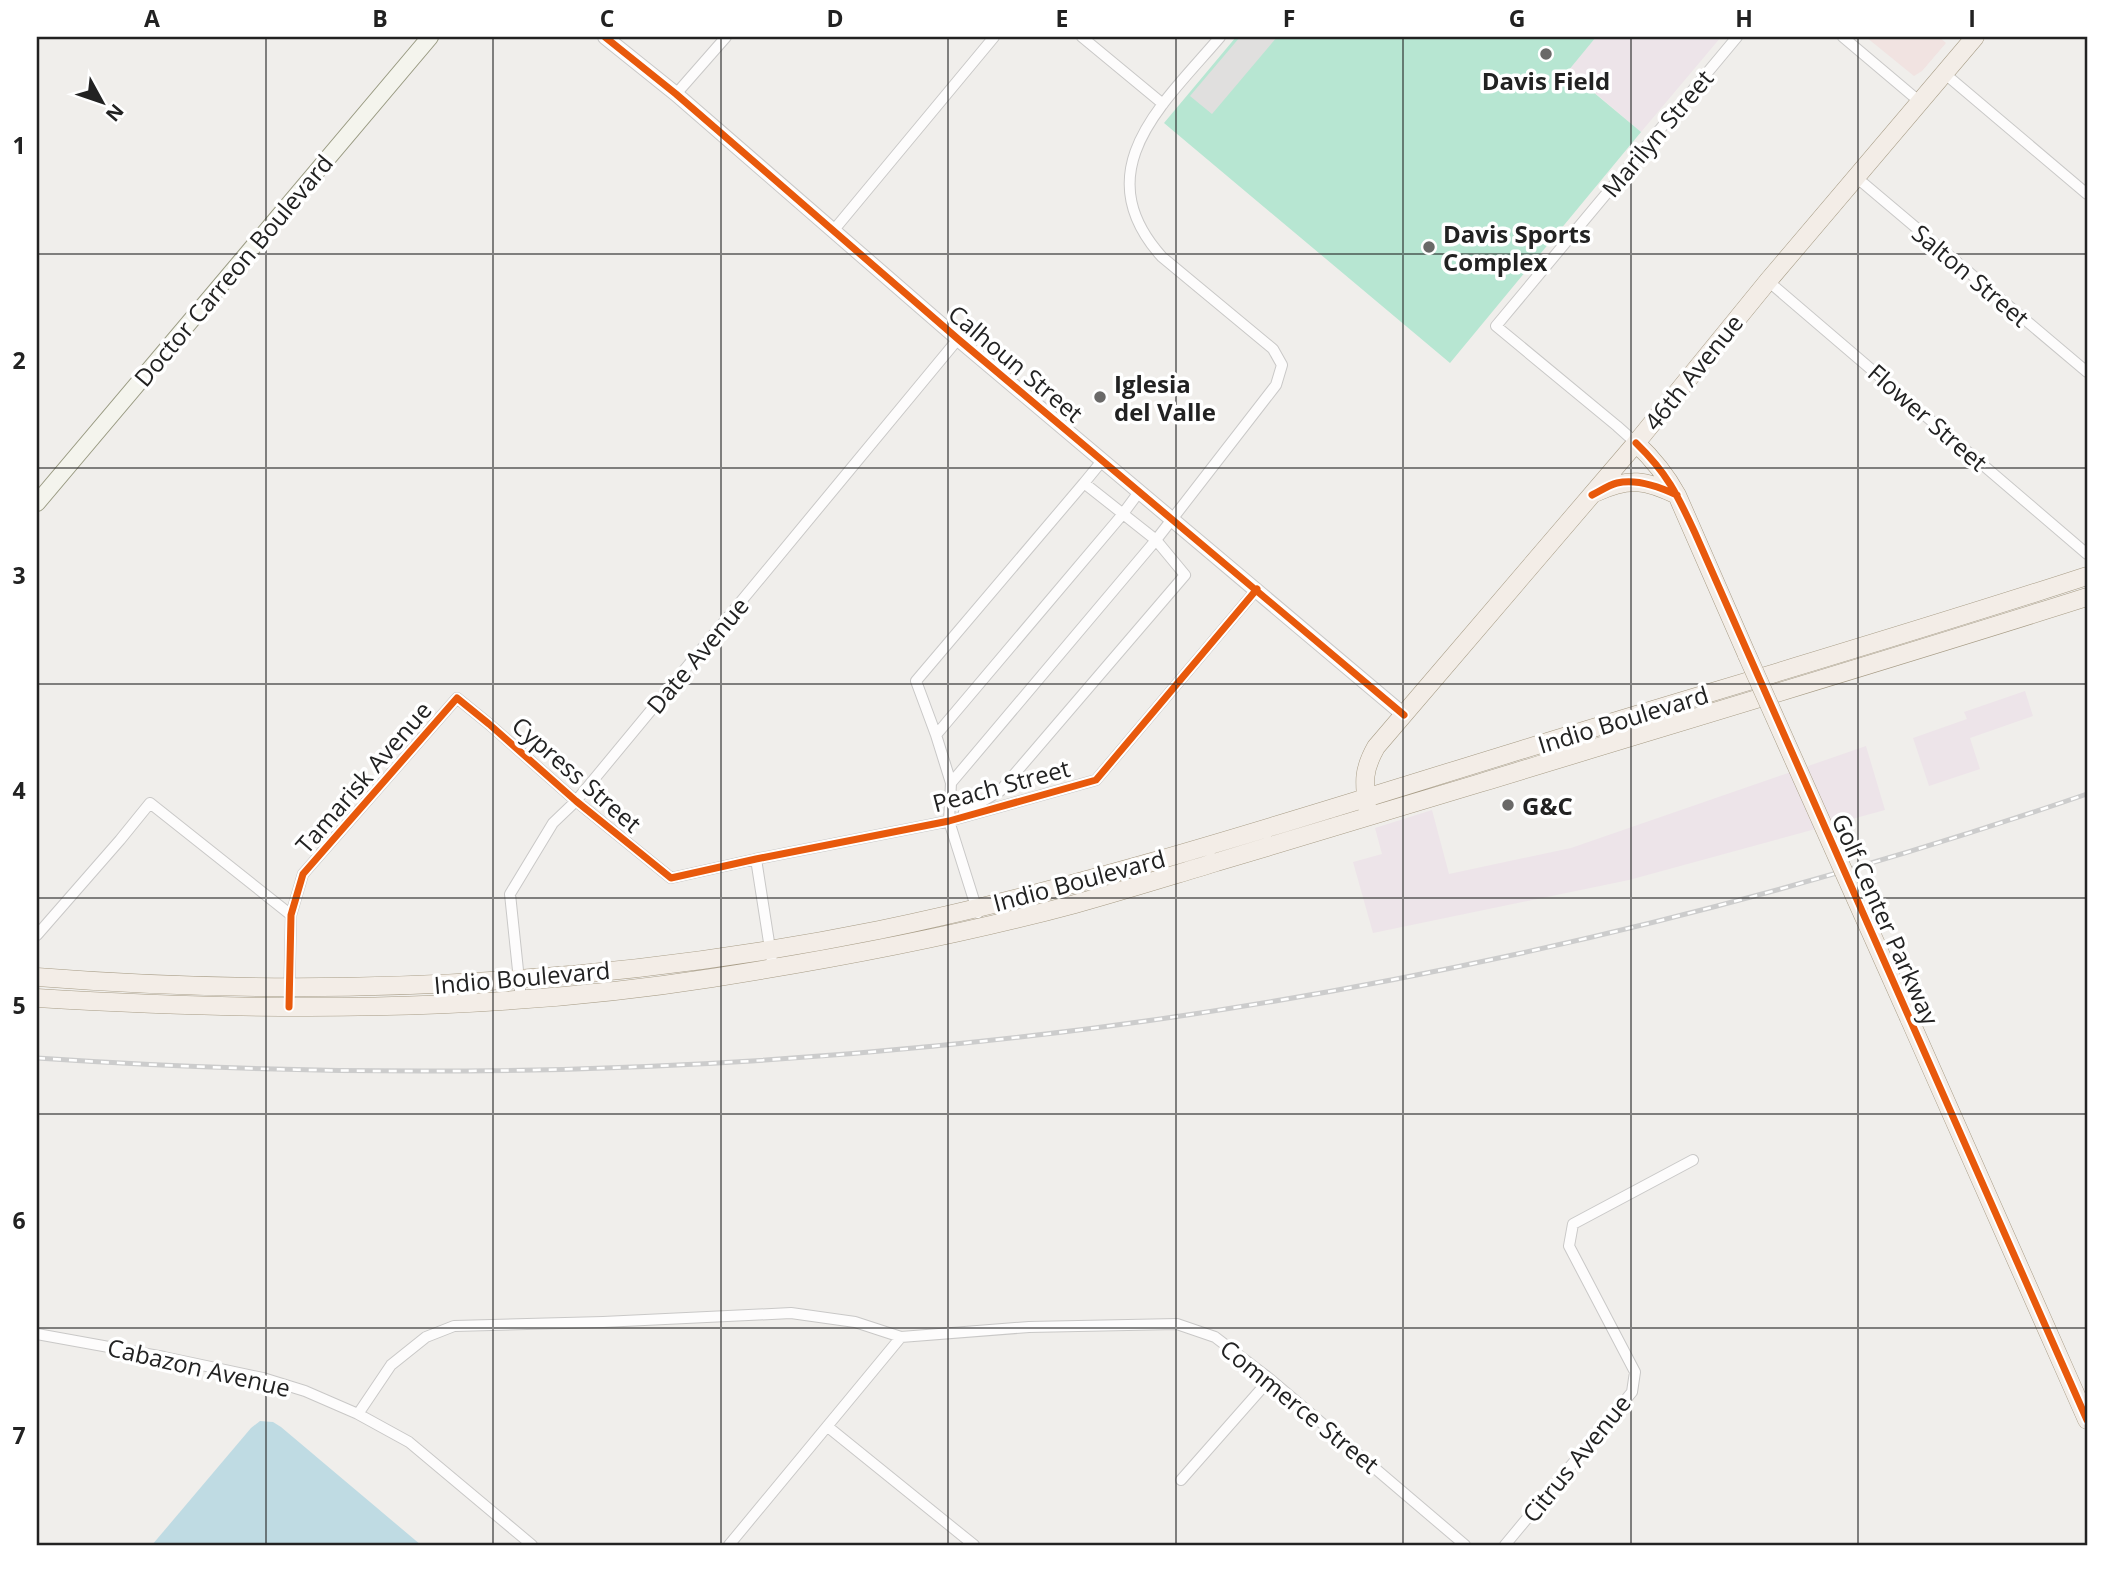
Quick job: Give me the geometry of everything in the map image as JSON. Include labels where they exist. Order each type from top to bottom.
[{"type":"main road","name":"Doctor Carreon Boulevard","points":[[37,503],[430,37]]},
{"type":"main road","name":"46th Avenue","points":[[1368,817],[1364,779],[1368,761],[1376,747],[1636,443],[1768,281],[1975,37]]},
{"type":"main road","name":"Golf Center Parkway","points":[[1636,443],[1655,461],[1677,495],[2087,1420]]},
{"type":"main road","points":[[1592,495],[1618,483],[1635,482],[1654,485],[1677,495]]},
{"type":"main road","name":"Indio Boulevard","points":[[37,977],[185,986],[404,986],[644,967],[770,949],[881,929],[1079,882],[2087,576]]},
{"type":"main road","name":"Indio Boulevard","points":[[37,998],[139,1004],[289,1007],[442,1004],[646,986],[850,955],[1076,904],[2087,597]]},
{"type":"main road","points":[[1890,658],[1904,643],[1933,633],[1960,615]]},
{"type":"street","name":"Calhoun Street","points":[[605,37],[676,94],[958,340],[1404,715]]},
{"type":"street","points":[[676,94],[726,37]]},
{"type":"street","points":[[833,231],[995,37]]},
{"type":"street","points":[[1082,37],[1163,104]]},
{"type":"street","points":[[951,783],[1156,540],[1276,385],[1282,365],[1273,349],[1162,257],[1149,243],[1140,226],[1132,200],[1132,162],[1138,141],[1163,104],[1220,37]]},
{"type":"street","name":"Marilyn Street","points":[[1496,326],[1737,37]]},
{"type":"street","points":[[1843,37],[1920,102]]},
{"type":"street","points":[[1944,73],[2087,194]]},
{"type":"street","name":"Salton Street","points":[[1856,177],[2087,372]]},
{"type":"street","name":"Flower Street","points":[[1768,281],[2087,554]]},
{"type":"street","name":"Golf Center Parkway","points":[[1496,326],[1636,443]]},
{"type":"street","name":"Date Avenue","points":[[521,999],[510,894],[553,823],[576,801],[958,340]]},
{"type":"street","points":[[982,927],[950,821],[951,783],[916,681],[1102,461]]},
{"type":"street","points":[[950,821],[1000,791],[1185,575],[1156,540],[1084,483]]},
{"type":"street","points":[[936,735],[1139,492]]},
{"type":"street","name":"Peach Street","points":[[671,878],[950,821],[1096,780],[1257,589]]},
{"type":"street","name":"Cypress Street","points":[[457,698],[576,801],[671,878]]},
{"type":"street","name":"Tamarisk Avenue","points":[[289,1007],[291,915],[303,874],[457,698]]},
{"type":"street","points":[[37,935],[150,803],[291,915]]},
{"type":"street","points":[[756,859],[773,968]]},
{"type":"street","name":"Citrus Avenue","points":[[1505,1545],[1632,1392],[1635,1372],[1569,1246],[1573,1224],[1693,1160]]},
{"type":"street","points":[[358,1414],[391,1365],[426,1337],[454,1326],[792,1313],[855,1322],[901,1337],[729,1545]]},
{"type":"street","name":"Commerce Street","points":[[901,1337],[1029,1327],[1177,1324],[1215,1337],[1270,1379],[1465,1545]]},
{"type":"street","name":"Cabazon Avenue","points":[[37,1334],[263,1378],[305,1391],[358,1414],[409,1442],[532,1545]]},
{"type":"street","points":[[1181,1480],[1270,1379]]},
{"type":"street","points":[[828,1427],[974,1545]]},
{"type":"shaded area","points":[[1240,37],[1277,37],[1212,114],[1190,96]]},
{"type":"shaded area","points":[[1596,37],[1721,37],[1641,132],[1568,70]]},
{"type":"shaded area","points":[[1866,37],[1939,37],[1946,43],[1922,71],[1914,76]]},
{"type":"shaded area","points":[[2025,691],[2033,716],[1970,738],[1980,769],[1929,786],[1913,738],[1967,719],[1964,712]]},
{"type":"shaded area","points":[[1866,746],[1885,810],[1629,880],[1373,933],[1353,862],[1382,854],[1375,828],[1432,810],[1449,874],[1571,848]]},
{"type":"green space","name":"Davis Sports Complex","points":[[1236,37],[1596,37],[1568,71],[1641,132],[1450,363],[1164,123]]},
{"type":"water","points":[[260,1421],[273,1422],[281,1427],[421,1545],[152,1545],[251,1428]]},
{"type":"railway","points":[[37,1058],[261,1069],[486,1071],[598,1068],[823,1056],[1081,1030],[1227,1009],[1373,983],[1518,954],[1663,920],[1948,840],[2087,794]]},
{"type":"cycle path","points":[[605,37],[676,94],[958,339],[1404,715]]},
{"type":"cycle path","points":[[1636,443],[1656,464],[1683,507],[2087,1420]]},
{"type":"cycle path","points":[[1592,495],[1614,484],[1625,482],[1640,482],[1677,495]]},
{"type":"cycle path","points":[[289,1007],[291,915],[303,874],[457,698],[576,801],[671,878],[949,821],[1096,780],[1257,589]]},
{"type":"place","name":"Davis Field","points":[[1546,54]]},
{"type":"place","name":"Davis Sports Complex","points":[[1429,247]]},
{"type":"place","name":"Iglesia del Valle","points":[[1100,397]]},
{"type":"place","name":"G&C","points":[[1508,805]]}]
